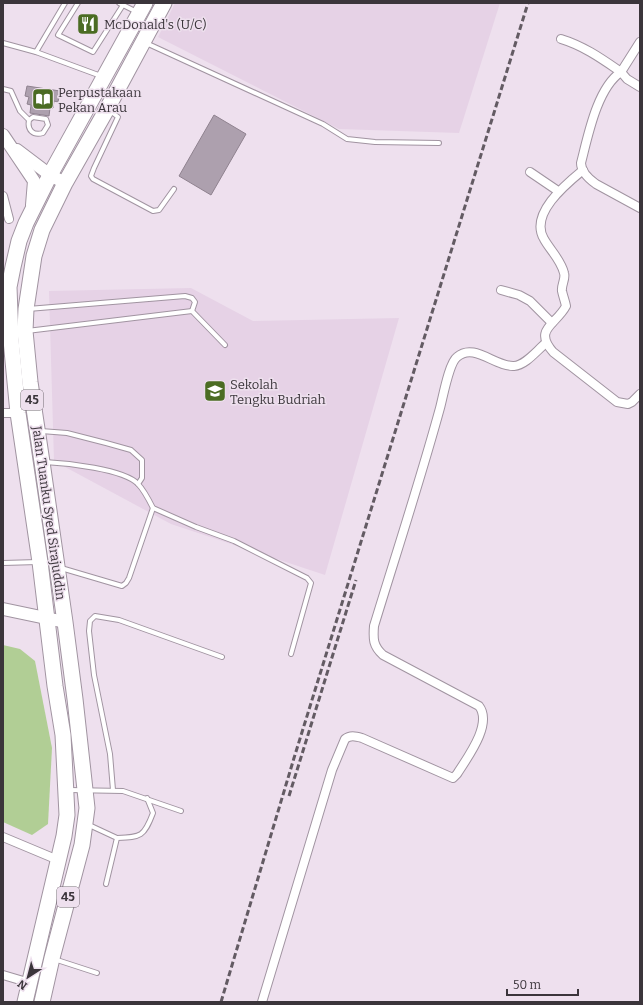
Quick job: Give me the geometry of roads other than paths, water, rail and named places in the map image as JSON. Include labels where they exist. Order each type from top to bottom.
[{"type":"highway","name":"Jalan Tuanku Syed Sirajuddin","points":[[42,1002],[52,958],[82,846],[87,808],[65,622],[30,382],[25,331],[26,309],[34,256],[42,230],[65,183],[144,42],[164,3]]},
{"type":"highway","name":"Jalan Tuanku Syed Sirajuddin","points":[[25,1002],[67,815],[67,790],[63,735],[18,412],[10,340],[9,287],[19,241],[31,214],[50,175],[105,78],[142,8]]},
{"type":"street","points":[[561,39],[573,42],[594,53],[621,72],[627,79],[640,87]]},
{"type":"street","points":[[640,42],[621,72],[610,82],[595,111],[580,163],[589,178],[596,184],[640,208]]},
{"type":"street","points":[[6,140],[50,175],[65,183]]},
{"type":"street","points":[[6,140],[34,181],[31,214]]},
{"type":"street","points":[[583,170],[558,192],[544,212],[540,230],[543,238],[565,274],[562,290],[566,306],[563,312],[546,331],[546,343],[553,352],[617,402],[628,404],[640,394]]},
{"type":"street","points":[[530,172],[558,192]]},
{"type":"street","points":[[3,196],[9,219]]},
{"type":"street","points":[[502,290],[520,295],[530,301],[552,323]]},
{"type":"street","points":[[262,1002],[332,770],[345,740],[352,736],[362,738],[453,778],[457,774],[480,735],[483,716],[482,710],[478,706],[383,655],[374,645],[374,626],[430,443],[451,366],[456,357],[464,353],[472,352],[514,366],[530,358],[546,343]]},
{"type":"street","points":[[3,413],[18,412]]},
{"type":"street","points":[[3,609],[65,622]]},
{"type":"street","points":[[3,837],[58,860]]},
{"type":"street","points":[[3,975],[30,983]]},
{"type":"lane","points":[[36,52],[65,3]]},
{"type":"lane","points":[[78,3],[58,35],[93,52],[121,4],[142,8]]},
{"type":"lane","points":[[144,42],[323,124],[347,139],[375,142],[439,143]]},
{"type":"lane","points":[[3,43],[36,52],[105,78]]},
{"type":"lane","points":[[3,89],[8,89],[11,91],[20,111],[28,120],[29,129],[34,134],[45,131],[48,125],[46,119],[32,117],[28,120]]},
{"type":"lane","points":[[107,109],[118,117],[94,168],[91,176],[93,179],[153,211],[159,210],[174,188]]},
{"type":"lane","points":[[26,309],[184,296],[192,298],[195,302],[192,311]]},
{"type":"lane","points":[[25,331],[192,311]]},
{"type":"lane","points":[[192,311],[225,345]]},
{"type":"lane","points":[[36,430],[67,433],[131,450],[142,460],[142,478],[138,484]]},
{"type":"lane","points":[[42,462],[68,463],[105,470],[131,479],[138,484],[153,508],[130,578],[126,584],[122,586],[57,567]]},
{"type":"lane","points":[[153,508],[190,525],[234,541],[307,578],[311,583],[291,654]]},
{"type":"lane","points":[[3,563],[40,562]]},
{"type":"lane","points":[[113,790],[110,754],[94,675],[89,631],[90,621],[95,616],[119,620],[222,657]]},
{"type":"lane","points":[[67,790],[113,790],[128,792],[181,811]]},
{"type":"lane","points":[[84,823],[117,838],[136,837],[144,832],[153,813],[147,798]]},
{"type":"lane","points":[[106,884],[117,838]]},
{"type":"lane","points":[[52,958],[97,973]]},
{"type":"railway","points":[[221,1002],[294,758],[528,3]]},
{"type":"railway","points":[[289,796],[356,580]]},
{"type":"place","name":"McDonald's (U/C)","points":[[88,24]]},
{"type":"place","name":"Perpustakaan Pekan Arau","points":[[43,99]]},
{"type":"place","name":"Sekolah Tengku Budriah","points":[[215,391]]}]
